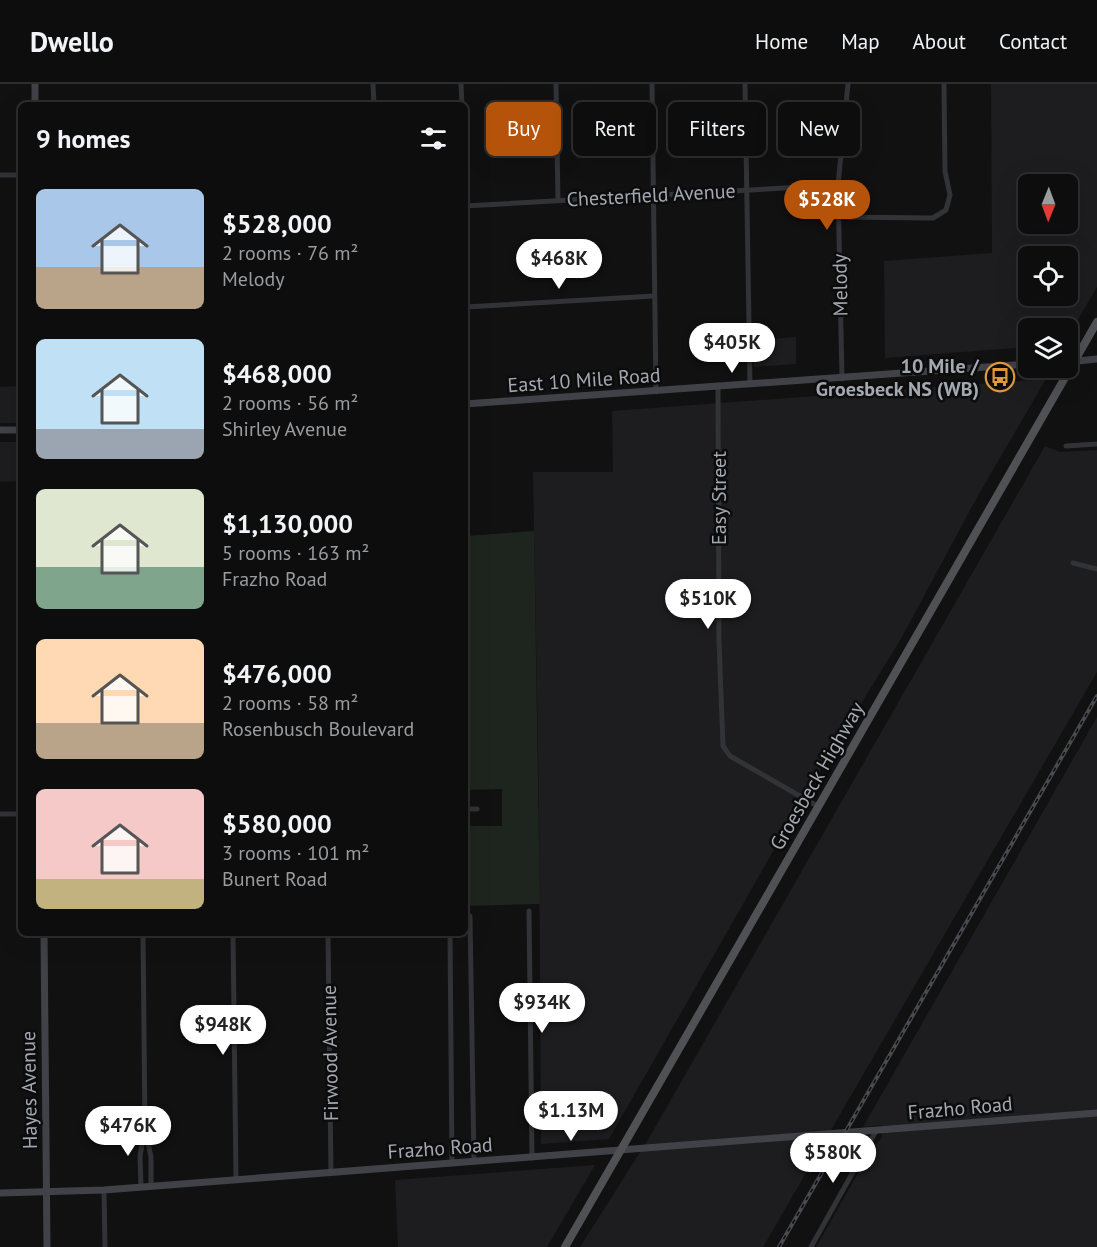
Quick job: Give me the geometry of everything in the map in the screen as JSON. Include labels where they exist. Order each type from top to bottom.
[{"type":"main road","name":"Groesbeck Highway","points":[[1078,350],[1097,322]]},
{"type":"main road","name":"Groesbeck Highway","points":[[565,1247],[819,807],[1061,378]]},
{"type":"street","points":[[35,84],[35,102]]},
{"type":"street","points":[[373,84],[374,102]]},
{"type":"street","points":[[461,84],[462,102]]},
{"type":"street","points":[[556,84],[558,200]]},
{"type":"street","points":[[652,84],[656,392]]},
{"type":"street","points":[[745,84],[750,385]]},
{"type":"street","name":"Melody","points":[[842,379],[838,185],[848,84]]},
{"type":"street","points":[[838,217],[933,218],[946,210],[950,195],[945,171],[944,84]]},
{"type":"street","points":[[0,175],[18,175]]},
{"type":"street","name":"Chesterfield Avenue","points":[[468,206],[838,185]]},
{"type":"street","points":[[468,307],[654,296]]},
{"type":"street","points":[[1078,360],[1097,359]]},
{"type":"street","name":"East 10 Mile Road","points":[[468,404],[718,388],[1018,365]]},
{"type":"street","name":"Easy Street","points":[[718,388],[720,689],[723,746],[730,756],[819,807]]},
{"type":"street","points":[[0,430],[18,430]]},
{"type":"street","points":[[1066,446],[1097,444]]},
{"type":"street","points":[[1073,563],[1097,568]]},
{"type":"street","points":[[468,809],[477,809]]},
{"type":"street","points":[[0,814],[18,814]]},
{"type":"street","points":[[529,911],[532,1158]]},
{"type":"street","points":[[470,916],[474,1162]]},
{"type":"street","name":"Hayes Avenue","points":[[44,936],[47,1247]]},
{"type":"street","points":[[141,1187],[140,1156],[145,1129],[143,936]]},
{"type":"street","points":[[233,936],[236,1179]]},
{"type":"street","name":"Firwood Avenue","points":[[328,936],[331,1172]]},
{"type":"street","points":[[450,936],[452,1164]]},
{"type":"street","name":"Frazho Road","points":[[0,1193],[104,1190],[1097,1113]]},
{"type":"street","points":[[145,1129],[151,1157],[151,1186]]},
{"type":"street","points":[[811,1247],[876,1131]]},
{"type":"street","points":[[104,1190],[105,1247]]},
{"type":"shaded area","points":[[991,84],[1097,84],[1097,287],[1078,320],[1018,318],[1018,348],[885,358],[884,261],[992,253]]},
{"type":"shaded area","points":[[796,337],[796,364],[754,367],[754,340]]},
{"type":"shaded area","points":[[1046,379],[975,501],[902,637],[807,792],[609,1139],[541,1144],[539,808],[533,472],[613,472],[612,411]]},
{"type":"shaded area","points":[[18,386],[18,423],[0,423],[0,387]]},
{"type":"shaded area","points":[[0,442],[18,442],[18,481],[0,482]]},
{"type":"shaded area","points":[[1045,446],[1060,452],[1097,450],[1097,672],[1086,691],[763,1247],[580,1247],[649,1138]]},
{"type":"shaded area","points":[[534,531],[540,904],[468,906],[468,826],[502,826],[502,789],[468,790],[468,536]]},
{"type":"shaded area","points":[[1097,717],[1097,1247],[816,1247],[873,1147],[882,1138],[882,1125],[863,1127]]},
{"type":"shaded area","points":[[595,1165],[547,1247],[398,1247],[395,1180]]},
{"type":"railway","points":[[779,1247],[1097,696]]},
{"type":"place","name":"10 Mile / Groesbeck NS (WB)","points":[[1000,377]]}]
